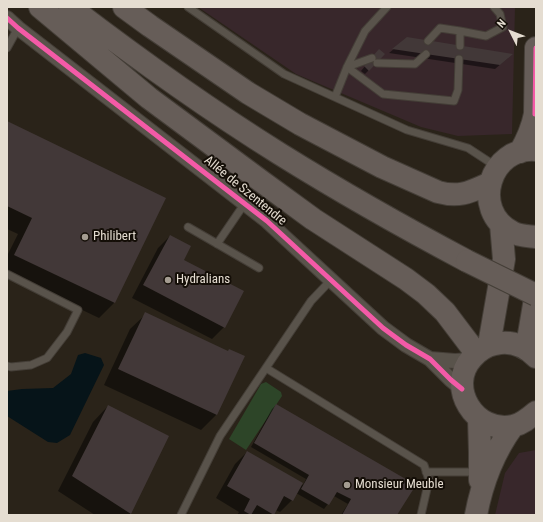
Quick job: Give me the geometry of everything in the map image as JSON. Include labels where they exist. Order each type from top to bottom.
[{"type":"main road","points":[[40,7],[149,98],[254,177],[313,219],[406,279],[426,294],[445,312],[478,353]]},
{"type":"main road","points":[[70,7],[146,64],[279,154],[354,199],[467,261],[536,294],[529,334],[533,354]]},
{"type":"main road","points":[[124,7],[248,93],[300,124],[382,167],[438,192],[458,195],[494,175]]},
{"type":"main road","points":[[536,48],[535,114],[528,138],[528,151],[507,158],[494,175],[489,194],[490,205],[494,215],[501,224],[512,232],[524,236],[536,236]]},
{"type":"main road","points":[[501,224],[504,258],[478,353],[465,369],[462,379],[462,389],[470,410],[489,424],[501,427],[528,420]]},
{"type":"main road","points":[[478,353],[502,342],[521,346],[533,354]]},
{"type":"main road","points":[[478,505],[480,472],[479,418]]},
{"type":"main road","points":[[478,505],[494,456],[504,438],[528,420]]},
{"type":"street","name":"Allée de Szentendre","points":[[7,18],[245,203],[267,221],[383,328],[406,345],[430,358],[462,389]]},
{"type":"street","name":"Allée de Szentendre","points":[[430,358],[455,361],[478,353]]},
{"type":"lane","points":[[190,7],[284,74],[407,130],[468,148],[494,175]]},
{"type":"lane","points":[[335,97],[347,67],[365,31],[387,7]]},
{"type":"lane","points":[[428,41],[440,28],[486,36],[503,27],[500,14],[494,7]]},
{"type":"lane","points":[[7,48],[18,28]]},
{"type":"lane","points":[[460,31],[460,46]]},
{"type":"lane","points":[[347,67],[374,60],[415,64],[426,54]]},
{"type":"lane","points":[[347,67],[383,94],[454,101],[458,90],[459,59]]},
{"type":"lane","points":[[217,244],[245,203]]},
{"type":"lane","points":[[188,227],[259,268]]},
{"type":"lane","points":[[7,274],[78,310],[67,332],[47,358],[31,365],[7,366]]},
{"type":"lane","points":[[180,515],[220,436],[311,301],[331,280]]},
{"type":"lane","points":[[266,368],[424,465],[429,480],[421,515]]},
{"type":"lane","points":[[426,472],[480,472]]},
{"type":"shaded area","points":[[198,7],[515,7],[512,134],[458,136],[421,127],[296,74]]},
{"type":"shaded area","points":[[85,353],[101,358],[104,365],[70,435],[57,443],[48,442],[7,416],[7,391],[53,388],[71,374],[78,355]]},
{"type":"shaded area","points":[[536,450],[536,515],[495,515],[505,473],[519,453]]},
{"type":"green space","points":[[266,382],[281,392],[282,396],[246,450],[229,439],[261,384]]},
{"type":"building","points":[[407,37],[513,54],[500,65],[392,49]]},
{"type":"building","points":[[379,49],[385,54],[369,71],[364,66]]},
{"type":"building","name":"Philibert","points":[[7,121],[166,198],[115,303],[14,255],[32,218],[7,206]]},
{"type":"building","points":[[170,235],[191,246],[184,260],[244,291],[225,328],[143,285]]},
{"type":"building","points":[[145,312],[228,351],[229,349],[245,356],[217,415],[118,369]]},
{"type":"building","points":[[276,404],[416,485],[397,515],[342,515],[351,499],[337,492],[329,505],[301,489],[309,475],[254,443]]},
{"type":"building","points":[[108,405],[169,436],[131,514],[72,476]]},
{"type":"building","points":[[247,451],[303,483],[293,501],[284,496],[274,515],[257,505],[251,515],[244,511],[250,499],[227,486]]},
{"type":"cycle path","points":[[7,18],[267,221],[383,328],[406,345],[430,359],[462,389]]},
{"type":"cycle path","points":[[535,114],[536,48]]},
{"type":"place","name":"Philibert","points":[[85,237]]},
{"type":"place","name":"Hydralians","points":[[168,280]]},
{"type":"place","name":"Monsieur Meuble","points":[[347,485]]}]
